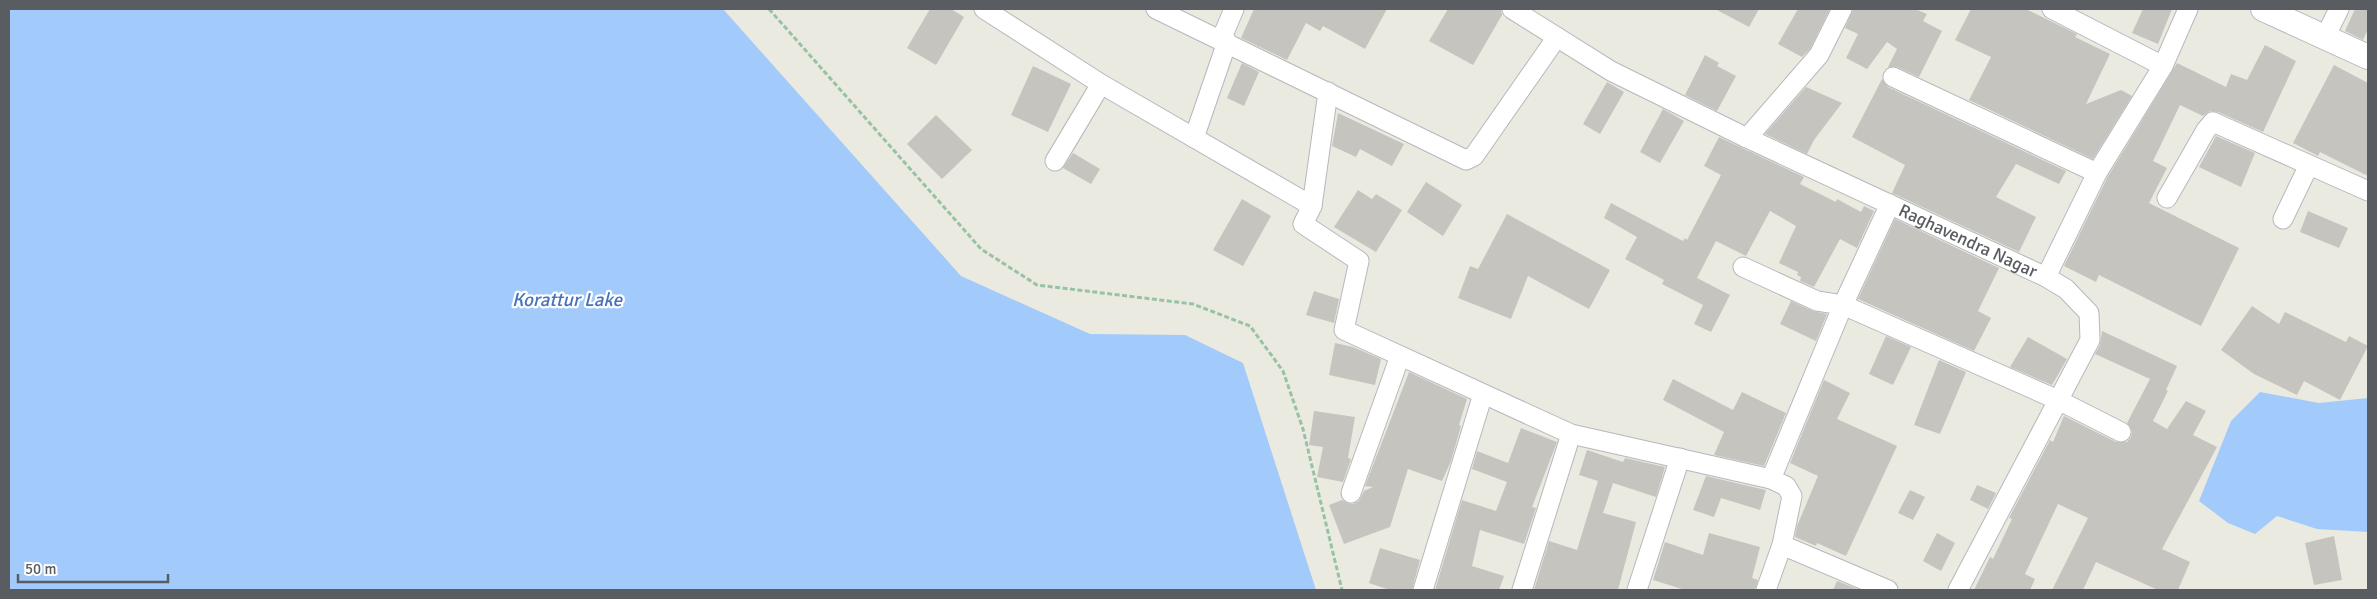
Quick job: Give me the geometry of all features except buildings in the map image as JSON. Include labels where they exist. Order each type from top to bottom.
[{"type":"street","points":[[984,9],[1101,84],[1312,206]]},
{"type":"street","points":[[1156,9],[1462,158],[1471,159],[1556,37]]},
{"type":"street","points":[[1194,138],[1234,9]]},
{"type":"street","name":"Raghavendra Nagar","points":[[1512,9],[1611,71],[1747,138],[2046,277],[2066,289],[2089,314],[2090,340],[1958,590]]},
{"type":"street","points":[[1747,138],[1819,55],[1842,9]]},
{"type":"street","points":[[2052,9],[2163,66]]},
{"type":"street","points":[[2046,277],[2097,173],[2163,66],[2188,9]]},
{"type":"street","points":[[2263,9],[2368,57]]},
{"type":"street","points":[[2325,37],[2339,9]]},
{"type":"street","points":[[1893,76],[2097,173]]},
{"type":"street","points":[[1054,161],[1101,84]]},
{"type":"street","points":[[1328,92],[1312,206],[1302,224],[1360,261],[1344,330],[1571,434],[1771,479],[1786,486],[1792,496],[1782,545],[1766,590]]},
{"type":"street","points":[[2167,198],[2206,130],[2213,122],[2368,191]]},
{"type":"street","points":[[2283,220],[2310,165]]},
{"type":"street","points":[[1771,479],[1843,305],[1890,204]]},
{"type":"street","points":[[1743,267],[1817,301],[1843,305],[2058,400],[2121,432]]},
{"type":"street","points":[[1351,493],[1400,356]]},
{"type":"street","points":[[1423,590],[1483,394]]},
{"type":"street","points":[[1522,590],[1571,434]]},
{"type":"street","points":[[1638,590],[1680,458]]},
{"type":"street","points":[[1782,545],[1888,590]]},
{"type":"path","points":[[769,9],[981,248],[1037,285],[1193,304],[1250,326],[1283,370],[1303,429],[1342,590]]},
{"type":"water","name":"Korattur Lake","points":[[9,9],[723,9],[961,276],[1090,334],[1185,335],[1243,363],[1316,590],[9,590]]},
{"type":"water","points":[[2260,392],[2319,403],[2368,398],[2368,532],[2317,529],[2277,516],[2255,534],[2228,523],[2199,501],[2231,421]]}]
